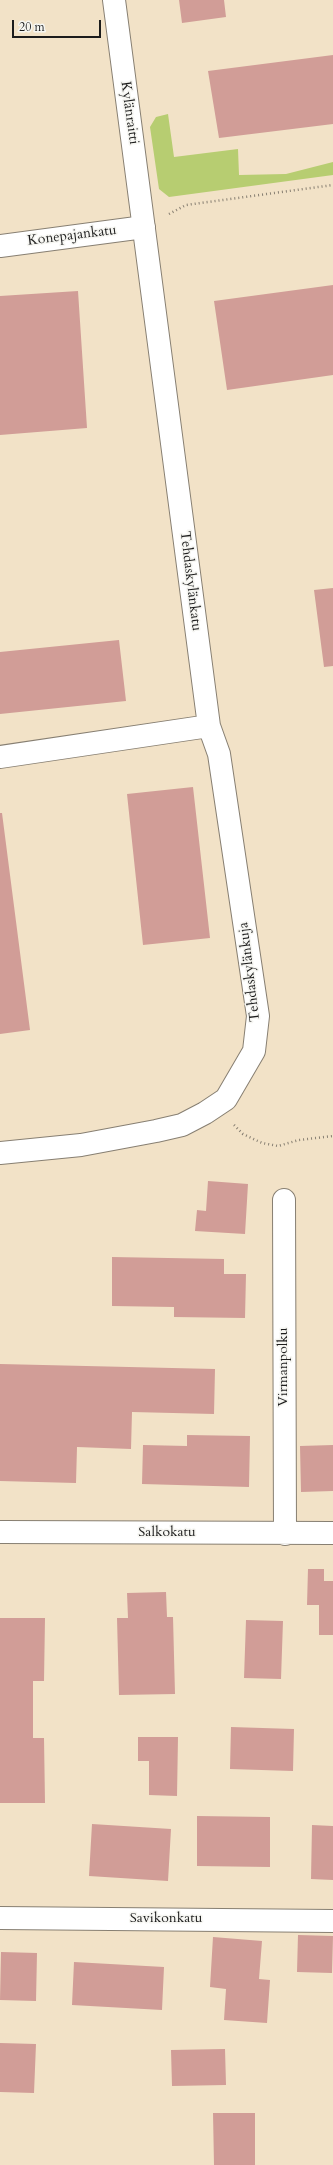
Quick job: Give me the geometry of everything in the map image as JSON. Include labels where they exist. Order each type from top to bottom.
[{"type":"street","name":"Kylänraitti","points":[[114,0],[144,227]]},
{"type":"street","name":"Konepajankatu","points":[[0,246],[144,227]]},
{"type":"street","name":"Tehdaskylänkatu","points":[[144,227],[209,726]]},
{"type":"street","points":[[0,757],[209,726]]},
{"type":"street","name":"Tehdaskylänkuja","points":[[0,1153],[81,1145],[182,1125],[205,1113],[226,1099],[254,1051],[258,1016],[219,754],[209,726]]},
{"type":"street","name":"Virmanpolku","points":[[284,1200],[285,1534]]},
{"type":"street","name":"Salkokatu","points":[[0,1532],[333,1533]]},
{"type":"street","name":"Savikonkatu","points":[[0,1918],[333,1921]]},
{"type":"path","points":[[144,227],[186,205],[333,185]]},
{"type":"path","points":[[226,1099],[230,1121],[243,1134],[262,1143],[278,1146],[299,1140],[333,1136]]},
{"type":"green space","points":[[168,114],[174,157],[238,149],[239,175],[286,174],[333,162],[333,175],[169,197],[159,189],[150,127],[156,117]]},
{"type":"building","points":[[179,0],[224,0],[226,17],[182,23]]},
{"type":"building","points":[[333,55],[333,124],[219,138],[208,71]]},
{"type":"building","points":[[333,285],[333,375],[227,390],[214,301]]},
{"type":"building","points":[[78,291],[87,428],[0,435],[0,296]]},
{"type":"building","points":[[333,588],[333,666],[324,667],[314,590]]},
{"type":"building","points":[[119,640],[126,701],[0,714],[0,652]]},
{"type":"building","points":[[193,787],[210,938],[143,945],[127,794]]},
{"type":"building","points":[[0,813],[2,813],[30,1030],[0,1034]]},
{"type":"building","points":[[208,1181],[248,1184],[245,1234],[195,1231],[197,1210],[206,1211]]},
{"type":"building","points":[[112,1257],[224,1259],[224,1274],[246,1274],[245,1318],[174,1317],[174,1307],[112,1306]]},
{"type":"building","points":[[0,1364],[215,1369],[214,1414],[132,1412],[131,1449],[77,1447],[76,1483],[0,1481]]},
{"type":"building","points":[[187,1435],[250,1436],[249,1487],[142,1484],[143,1445],[187,1446]]},
{"type":"building","points":[[333,1445],[333,1491],[301,1492],[300,1446]]},
{"type":"building","points":[[308,1569],[324,1569],[324,1581],[333,1581],[333,1635],[319,1635],[319,1605],[307,1605]]},
{"type":"building","points":[[166,1592],[167,1617],[173,1617],[175,1694],[119,1695],[117,1618],[128,1618],[127,1593]]},
{"type":"building","points":[[0,1618],[45,1618],[44,1681],[33,1681],[33,1738],[44,1738],[45,1803],[0,1803]]},
{"type":"building","points":[[246,1620],[283,1621],[281,1679],[244,1678]]},
{"type":"building","points":[[231,1727],[294,1729],[293,1771],[230,1769]]},
{"type":"building","points":[[138,1737],[178,1737],[177,1796],[149,1795],[149,1761],[138,1761]]},
{"type":"building","points":[[197,1816],[270,1817],[270,1867],[197,1866]]},
{"type":"building","points":[[92,1824],[171,1829],[168,1881],[89,1876]]},
{"type":"building","points":[[312,1825],[333,1826],[333,1880],[311,1879]]},
{"type":"building","points":[[298,1935],[333,1936],[332,1973],[297,1972]]},
{"type":"building","points":[[213,1937],[262,1941],[259,1979],[270,1980],[267,2023],[224,2020],[226,1989],[210,1987]]},
{"type":"building","points":[[1,1952],[37,1953],[36,2001],[0,2000]]},
{"type":"building","points":[[74,1962],[164,1967],[162,2010],[72,2005]]},
{"type":"building","points":[[0,2043],[36,2044],[34,2093],[0,2092]]},
{"type":"building","points":[[225,2049],[226,2085],[172,2086],[171,2050]]},
{"type":"building","points":[[213,2113],[255,2113],[255,2165],[214,2165]]}]
